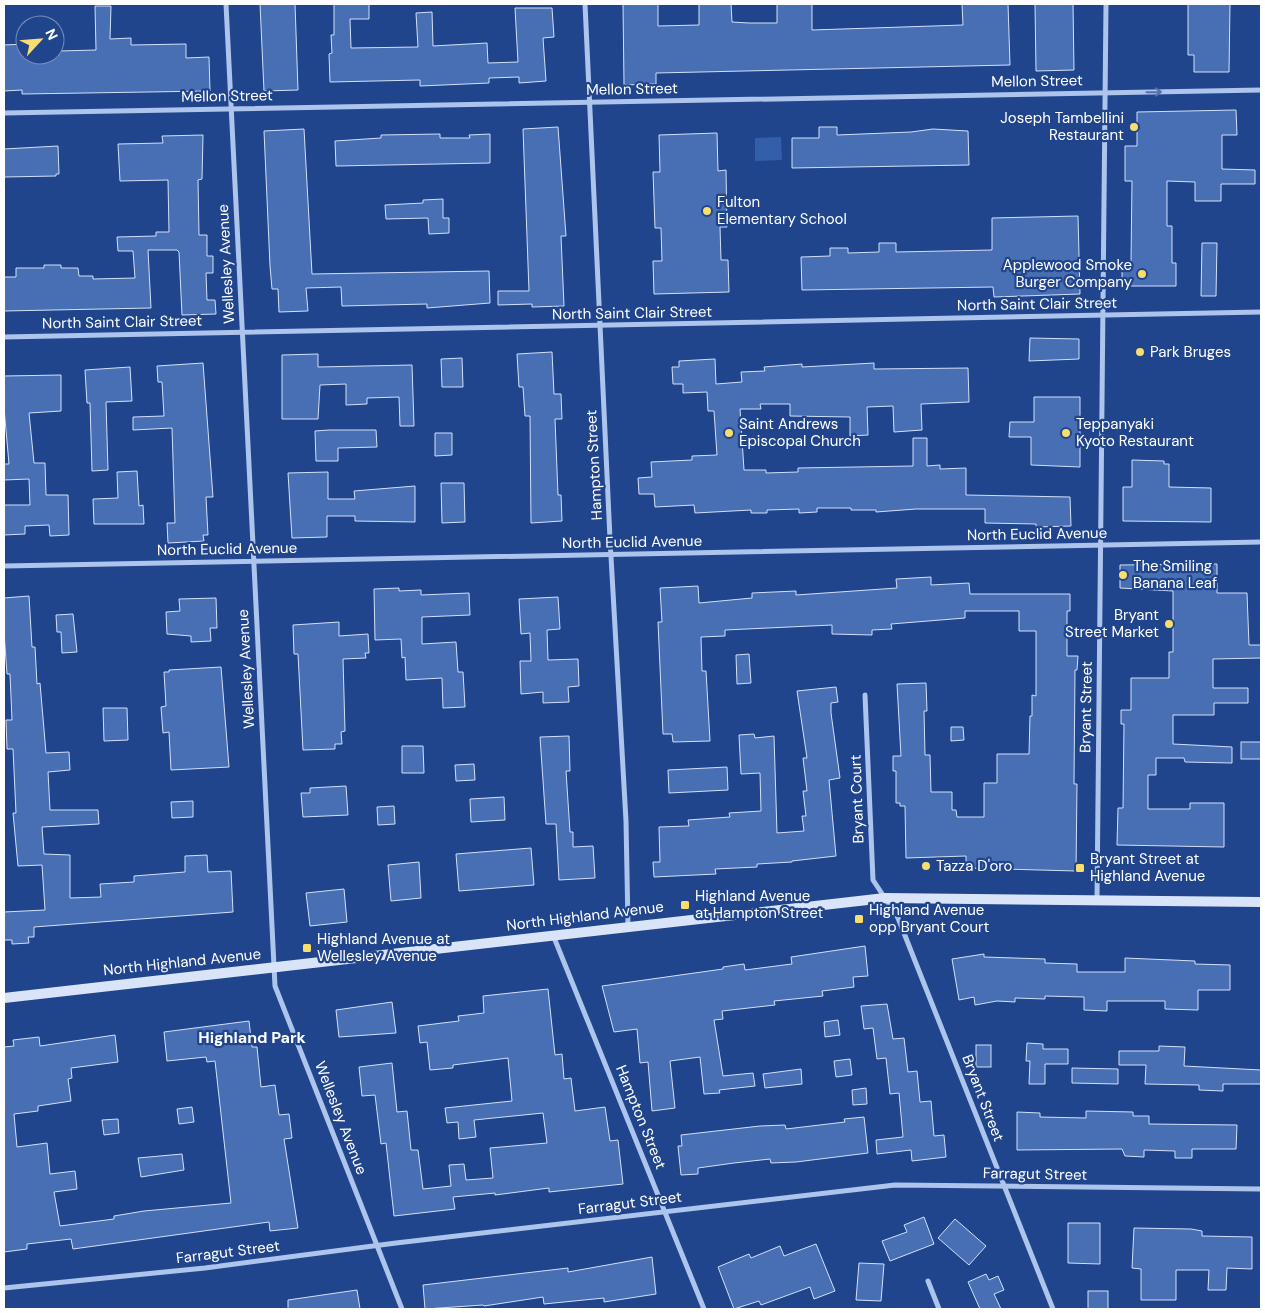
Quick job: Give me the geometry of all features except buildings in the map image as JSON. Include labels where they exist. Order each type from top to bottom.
[{"type":"main road","name":"North Highland Avenue","points":[[4,998],[885,898],[1261,902]]},
{"type":"street","name":"Wellesley Avenue","points":[[226,4],[276,986],[402,1309]]},
{"type":"street","name":"Hampton Street","points":[[585,4],[611,555],[626,821],[628,926]]},
{"type":"street","name":"Bryant Street","points":[[1097,900],[1106,4]]},
{"type":"street","name":"Mellon Street","points":[[4,113],[1261,90]]},
{"type":"street","name":"North Saint Clair Street","points":[[4,337],[1261,312]]},
{"type":"street","name":"North Euclid Avenue","points":[[4,566],[1261,542]]},
{"type":"street","name":"Bryant Court","points":[[865,696],[873,880],[885,898]]},
{"type":"street","name":"Bryant Street","points":[[885,898],[898,918],[1053,1309]]},
{"type":"street","name":"Hampton Street","points":[[553,935],[704,1309]]},
{"type":"street","name":"Farragut Street","points":[[4,1288],[206,1268],[895,1184],[1261,1189]]},
{"type":"street","points":[[928,1281],[939,1309]]},
{"type":"shaded area","points":[[781,137],[782,160],[755,161],[755,138]]},
{"type":"place","name":"Joseph Tambellini Restaurant","points":[[1134,127]]},
{"type":"place","name":"Fulton Elementary School","points":[[707,211]]},
{"type":"place","name":"Applewood Smoke Burger Company","points":[[1142,274]]},
{"type":"place","name":"Park Bruges","points":[[1140,352]]},
{"type":"place","name":"Saint Andrews Episcopal Church","points":[[729,433]]},
{"type":"place","name":"Teppanyaki Kyoto Restaurant","points":[[1066,433]]},
{"type":"place","name":"The Smiling Banana Leaf","points":[[1123,575]]},
{"type":"place","name":"Bryant Street Market","points":[[1169,624]]},
{"type":"place","name":"Tazza D'oro","points":[[926,866]]},
{"type":"place","name":"Bryant Street at Highland Avenue","points":[[1080,868]]},
{"type":"place","name":"Highland Avenue at Hampton Street","points":[[685,905]]},
{"type":"place","name":"Highland Avenue opp Bryant Court","points":[[859,919]]},
{"type":"place","name":"Highland Avenue at Wellesley Avenue","points":[[307,948]]},
{"type":"district","name":"Highland Park","points":[[252,1037]]}]
